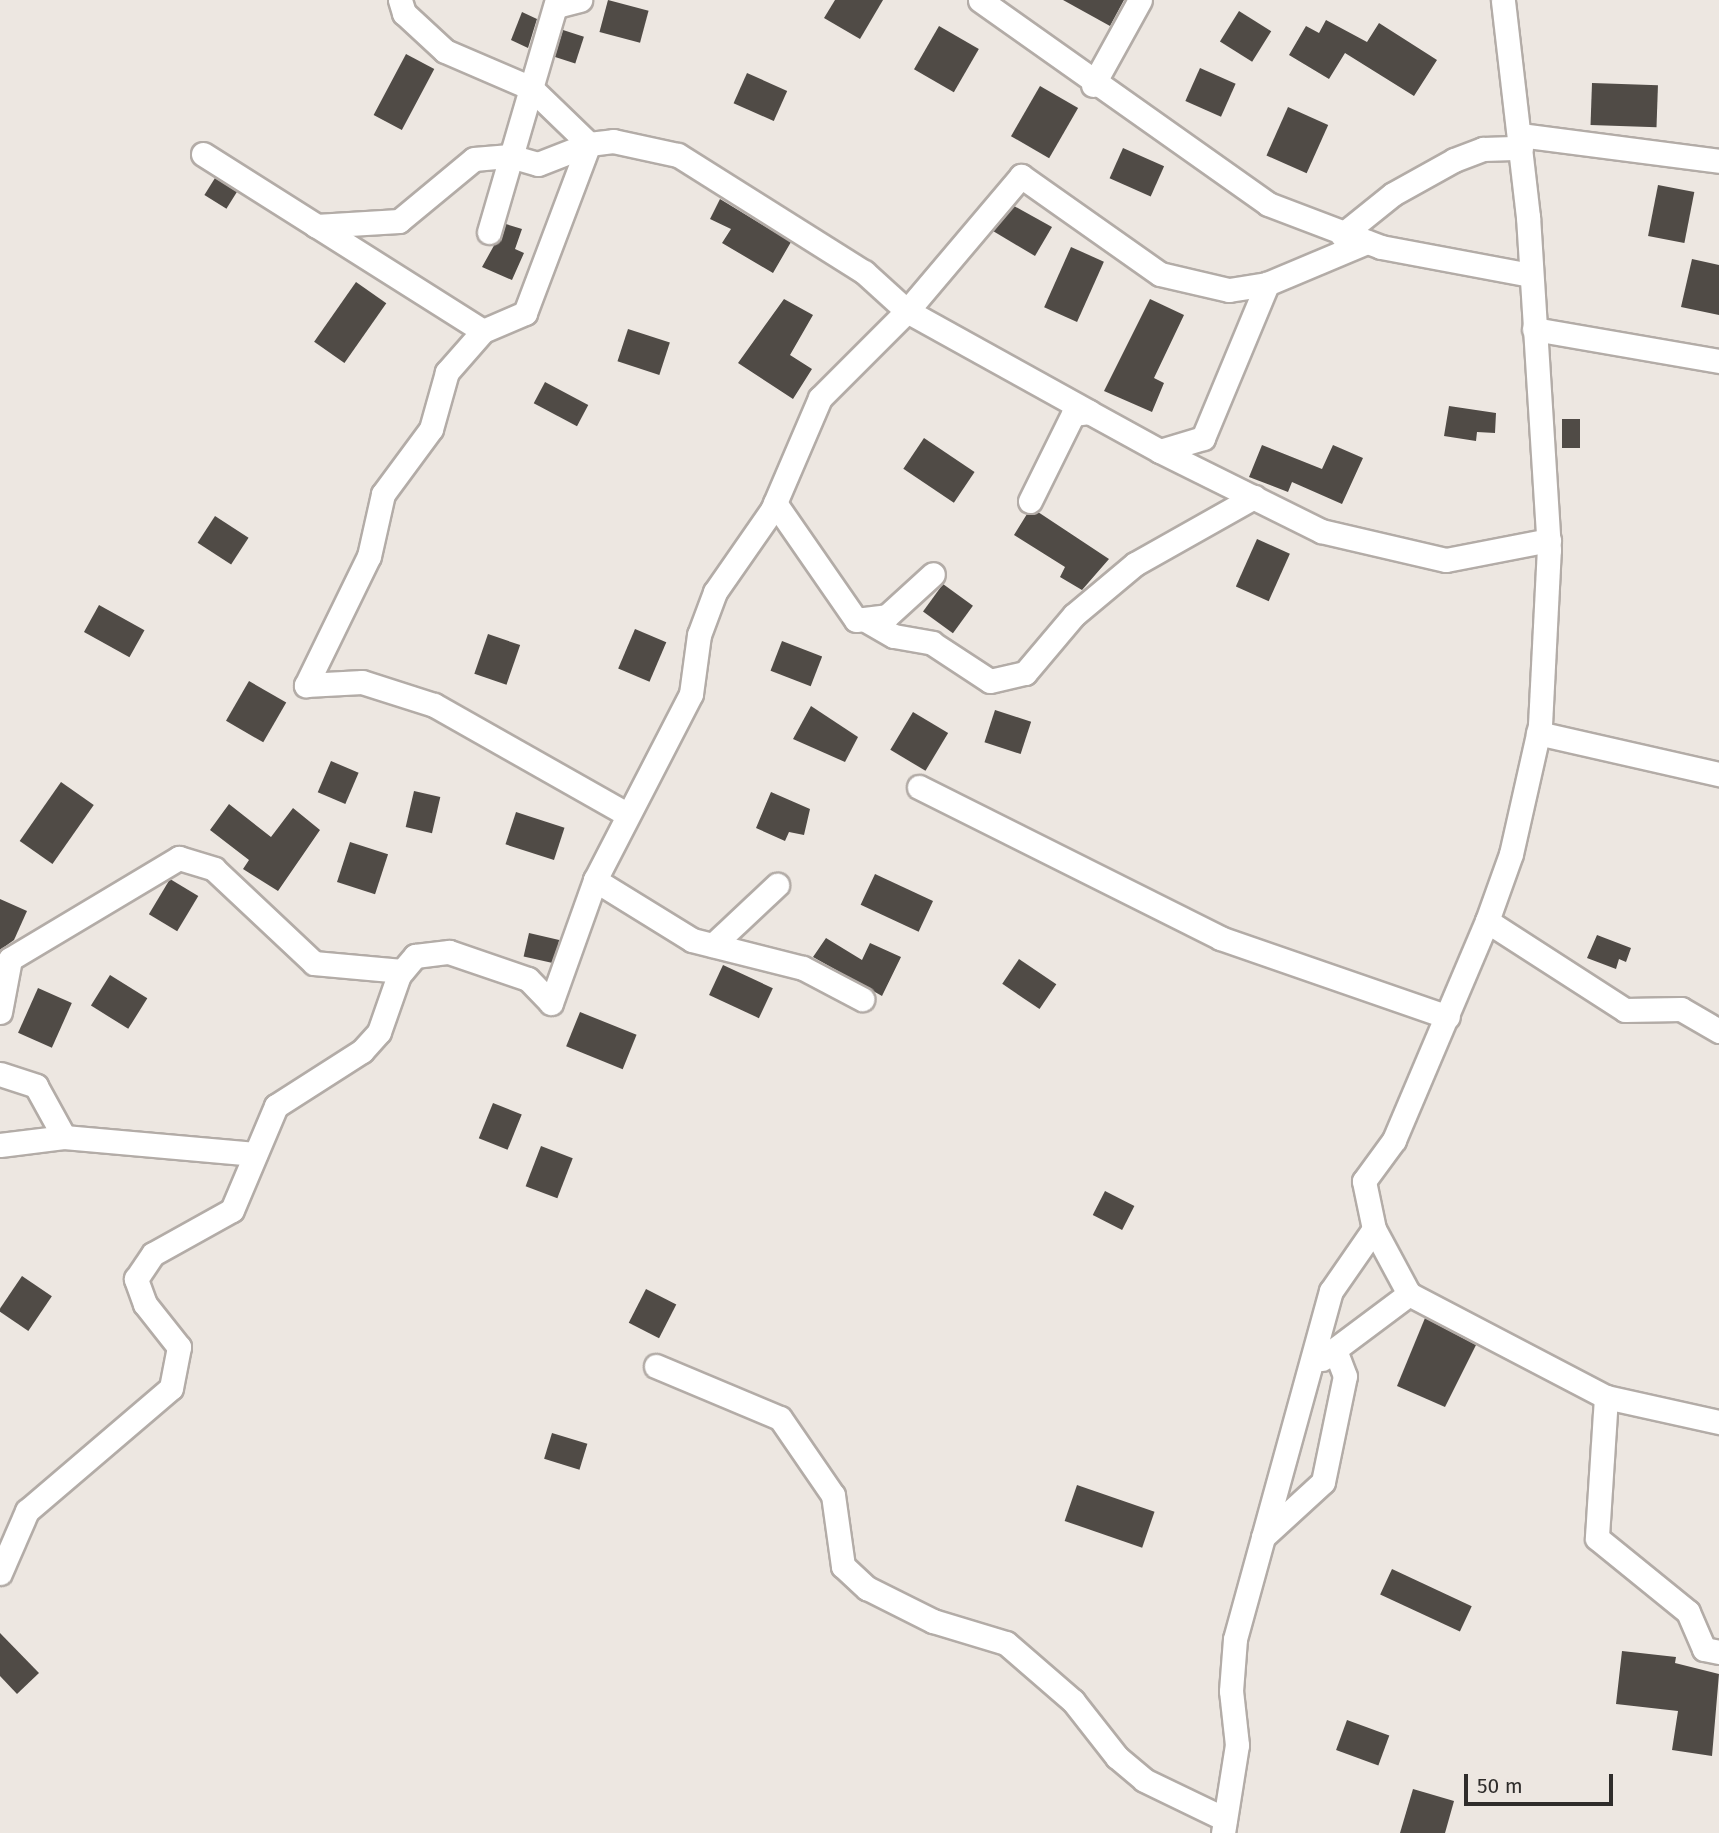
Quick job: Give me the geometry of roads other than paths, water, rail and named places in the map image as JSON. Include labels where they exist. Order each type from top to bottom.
[{"type":"street","points":[[400,0],[404,13],[445,51],[531,88],[589,144]]},
{"type":"street","points":[[489,232],[556,3],[580,0]]},
{"type":"street","points":[[981,0],[1041,38],[1093,85],[1240,188],[1338,233],[1367,242],[1530,275]]},
{"type":"street","points":[[1093,85],[1140,0]]},
{"type":"street","points":[[1503,0],[1521,142],[1549,540],[1538,733],[1511,854],[1487,921],[1394,1140],[1364,1181],[1374,1229],[1409,1294],[1606,1397],[1719,1422]]},
{"type":"street","points":[[316,226],[399,221],[474,159],[510,156],[537,163],[589,144],[613,141],[678,155],[864,272],[907,311],[1160,451],[1321,531],[1446,560],[1549,540]]},
{"type":"street","points":[[1316,265],[1338,233],[1393,194],[1454,160],[1483,149],[1521,142],[1719,160]]},
{"type":"street","points":[[589,144],[525,313],[482,331],[447,372],[431,429],[383,494],[369,556],[306,685],[362,682],[433,705],[627,814]]},
{"type":"street","points":[[203,154],[482,331]]},
{"type":"street","points":[[0,1573],[27,1511],[171,1388],[178,1348],[145,1304],[136,1279],[153,1254],[232,1210],[256,1154],[287,1095],[346,1067],[379,1032],[402,971],[415,956],[449,952],[527,979],[551,1003],[595,880],[691,694],[699,635],[715,592],[775,503],[820,398],[907,311],[1021,176],[1160,274],[1229,290],[1267,284],[1367,242]]},
{"type":"street","points":[[1160,451],[1203,438],[1267,284]]},
{"type":"street","points":[[1534,329],[1719,361]]},
{"type":"street","points":[[1030,501],[1062,428],[1073,414],[1089,412]]},
{"type":"street","points":[[864,619],[894,636],[932,643],[990,681],[1025,673],[1074,615],[1135,564],[1254,497]]},
{"type":"street","points":[[775,503],[856,620],[887,615],[933,574]]},
{"type":"street","points":[[1538,733],[1719,774]]},
{"type":"street","points":[[919,787],[1220,937],[1448,1017]]},
{"type":"street","points":[[0,1012],[10,959],[179,858],[214,869],[314,963],[402,971]]},
{"type":"street","points":[[595,880],[692,940],[803,968],[862,999]]},
{"type":"street","points":[[713,945],[777,884]]},
{"type":"street","points":[[1487,921],[1625,1010],[1681,1009],[1719,1031]]},
{"type":"street","points":[[0,1074],[36,1086],[64,1137]]},
{"type":"street","points":[[0,1145],[64,1137],[256,1154]]},
{"type":"street","points":[[656,1366],[780,1418],[833,1496],[843,1566],[867,1588],[933,1621],[1006,1643],[1073,1701],[1116,1757],[1144,1780],[1224,1826],[1237,1745],[1231,1691],[1235,1639],[1331,1291],[1374,1229]]},
{"type":"street","points":[[1309,1369],[1409,1294]]},
{"type":"street","points":[[1262,1539],[1323,1482],[1345,1376],[1335,1350]]},
{"type":"street","points":[[1606,1397],[1597,1538],[1688,1612],[1704,1649],[1719,1651]]}]
